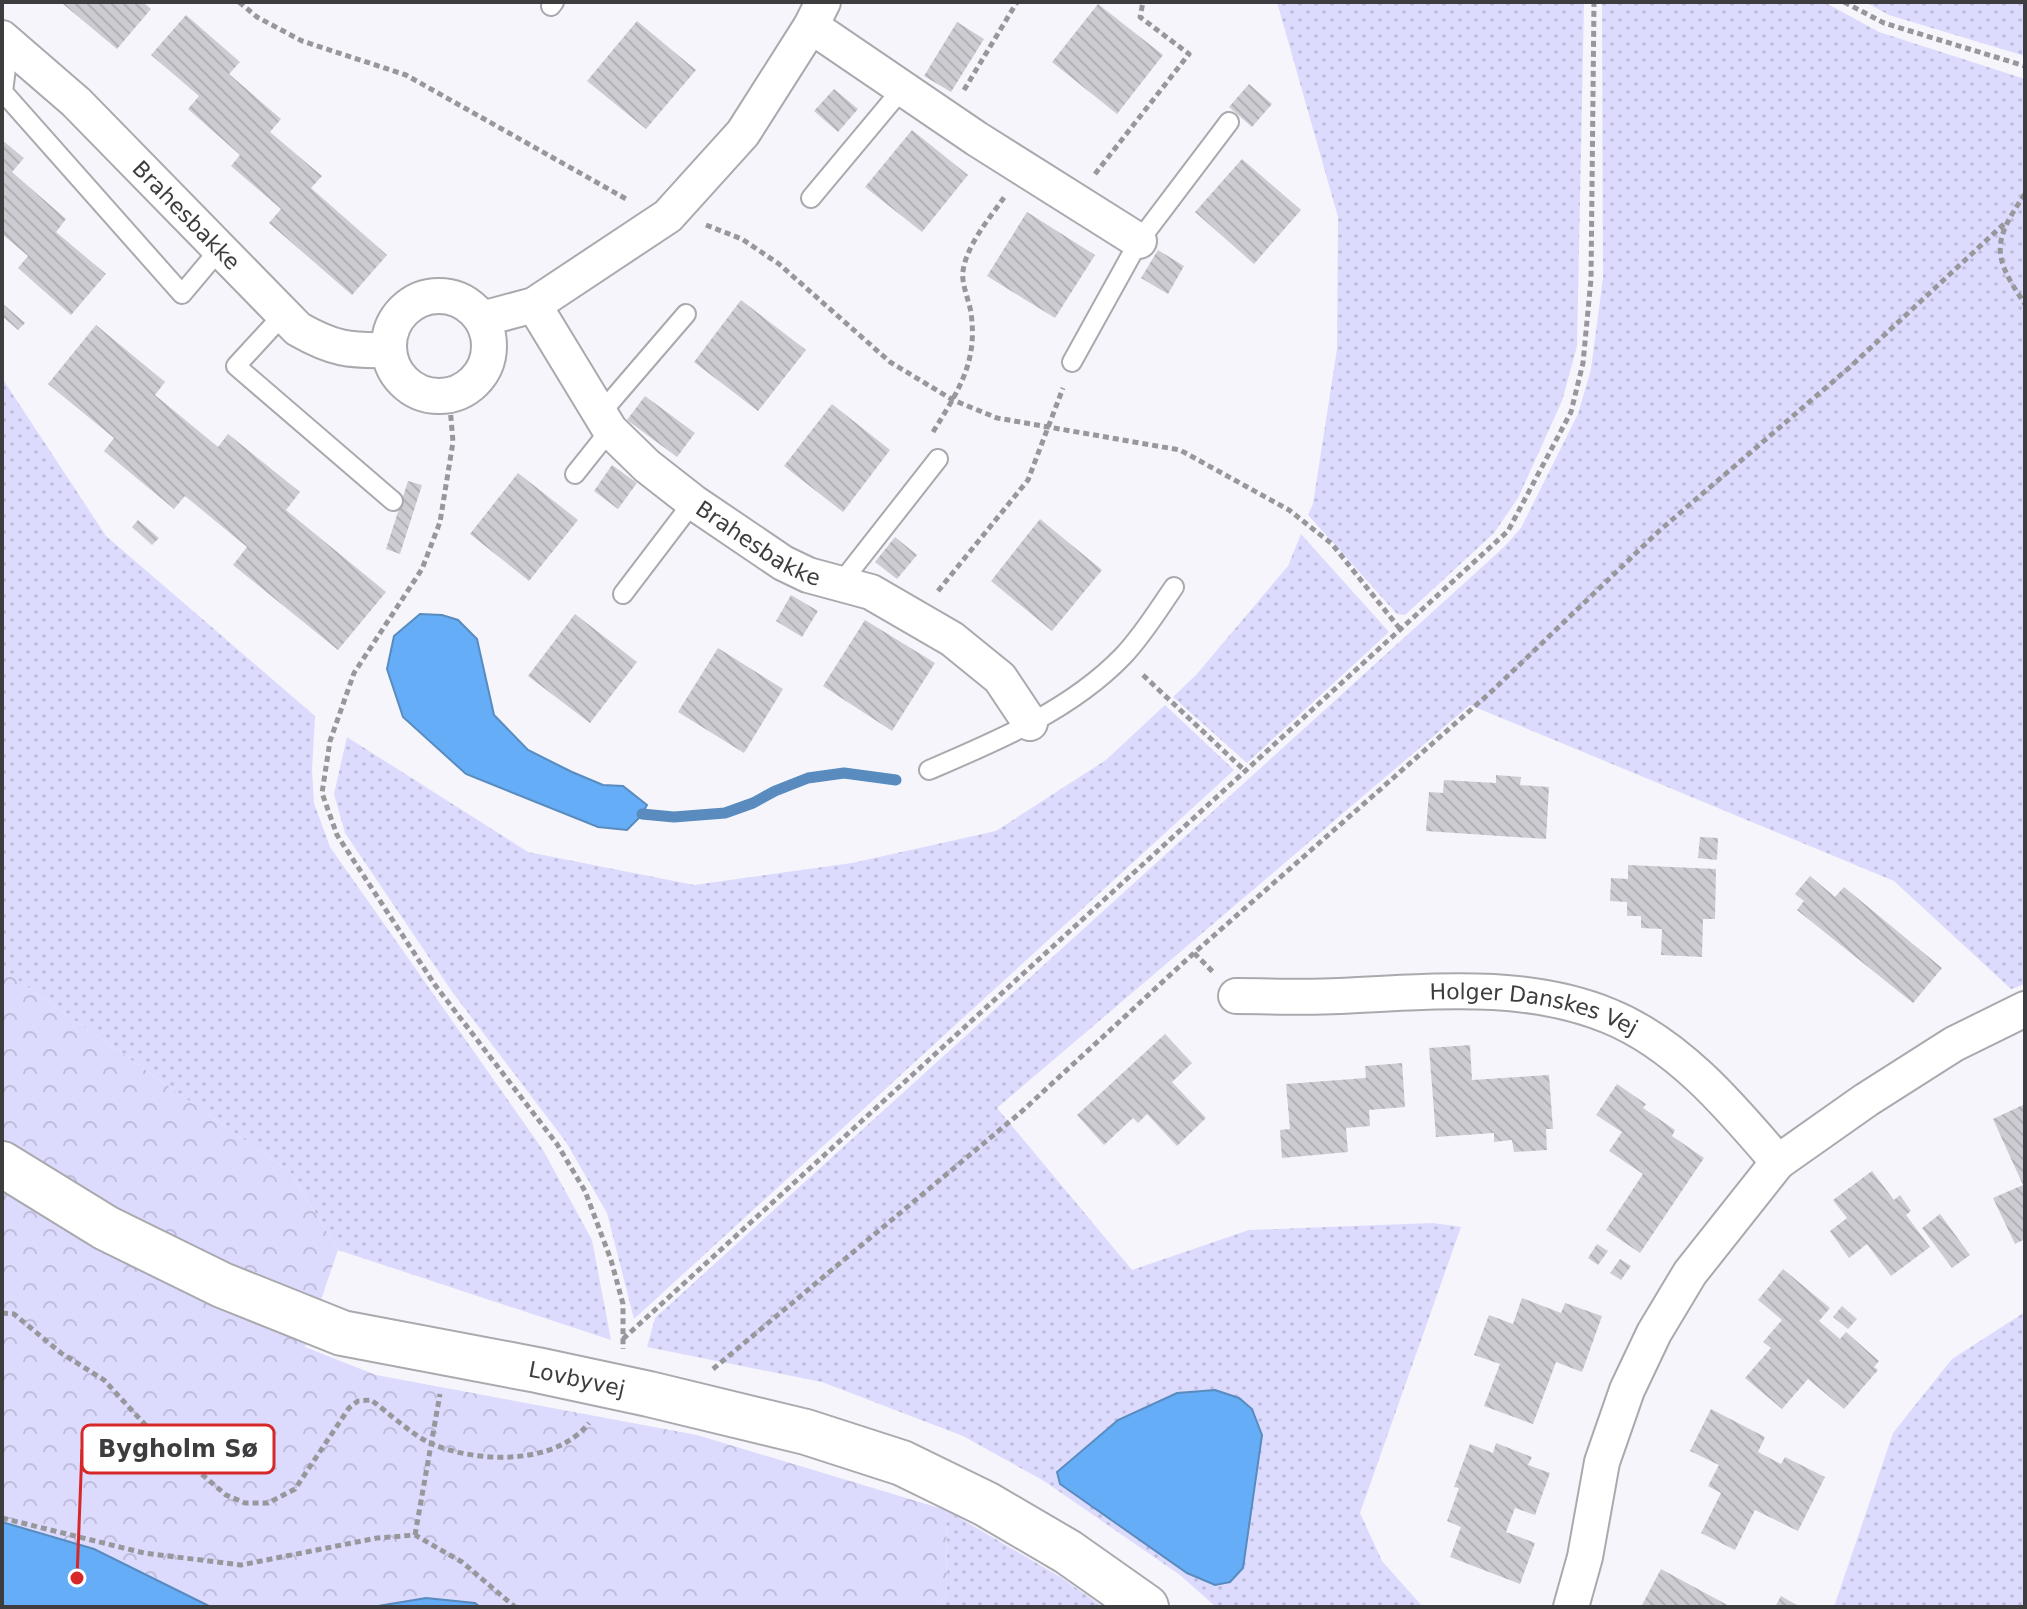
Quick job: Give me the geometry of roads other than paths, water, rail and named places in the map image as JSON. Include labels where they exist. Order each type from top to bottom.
[{"type":"street","points":[[482,319],[534,305],[668,216],[743,133],[817,9],[902,89],[1139,241]]},
{"type":"street","name":"Brahesbakke","points":[[6,41],[76,102],[298,329],[323,343],[351,351],[389,350]]},
{"type":"street","points":[[433,296],[452,297],[469,306],[482,319],[489,338],[488,357],[481,374],[467,388],[449,395],[433,396],[416,391],[393,366],[389,350],[391,331],[401,314],[415,302],[433,296]]},
{"type":"street","name":"Brahesbakke","points":[[534,305],[605,422],[647,466],[693,502],[783,563],[808,575],[871,592],[952,639],[1000,678],[1030,723]]},
{"type":"street","name":"Holger Danskes Vej","points":[[1236,996],[1478,992],[1557,1000],[1611,1017],[1665,1049],[1732,1109],[1778,1162]]},
{"type":"street","points":[[1571,1607],[1585,1557],[1602,1462],[1627,1390],[1654,1333],[1690,1273],[1778,1162],[1866,1100],[1954,1044],[2025,1009]]},
{"type":"street","name":"Lovbyvej","points":[[2,1164],[106,1228],[222,1285],[342,1333],[449,1353],[610,1369],[902,1463],[986,1504],[1041,1536],[1146,1607]]},
{"type":"lane","points":[[6,41],[3,92],[182,294],[219,250]]},
{"type":"lane","points":[[811,198],[902,89]]},
{"type":"lane","points":[[1072,362],[1139,241],[1229,122]]},
{"type":"lane","points":[[575,474],[605,422],[686,314]]},
{"type":"lane","points":[[282,316],[236,366],[393,501]]},
{"type":"lane","points":[[840,584],[938,459]]},
{"type":"lane","points":[[623,594],[693,502]]},
{"type":"lane","points":[[929,770],[1030,723],[1092,684],[1123,656],[1174,587]]},
{"type":"water","points":[[420,614],[442,615],[458,620],[477,639],[494,715],[528,750],[603,785],[623,786],[647,805],[641,816],[627,830],[598,827],[466,774],[403,717],[387,669],[394,636]]},
{"type":"water","points":[[1215,1390],[1239,1398],[1252,1409],[1262,1435],[1243,1568],[1230,1582],[1215,1585],[1187,1573],[1060,1484],[1057,1472],[1118,1420],[1177,1393]]},
{"type":"water","points":[[2,1522],[94,1549],[211,1607],[2,1607]]},
{"type":"water","points":[[426,1598],[475,1603],[480,1607],[372,1607]]},
{"type":"waterway","points":[[642,814],[674,817],[725,813],[808,778],[844,773],[896,780]]},
{"type":"place","name":"Bygholm Sø","points":[[77,1578]]}]
